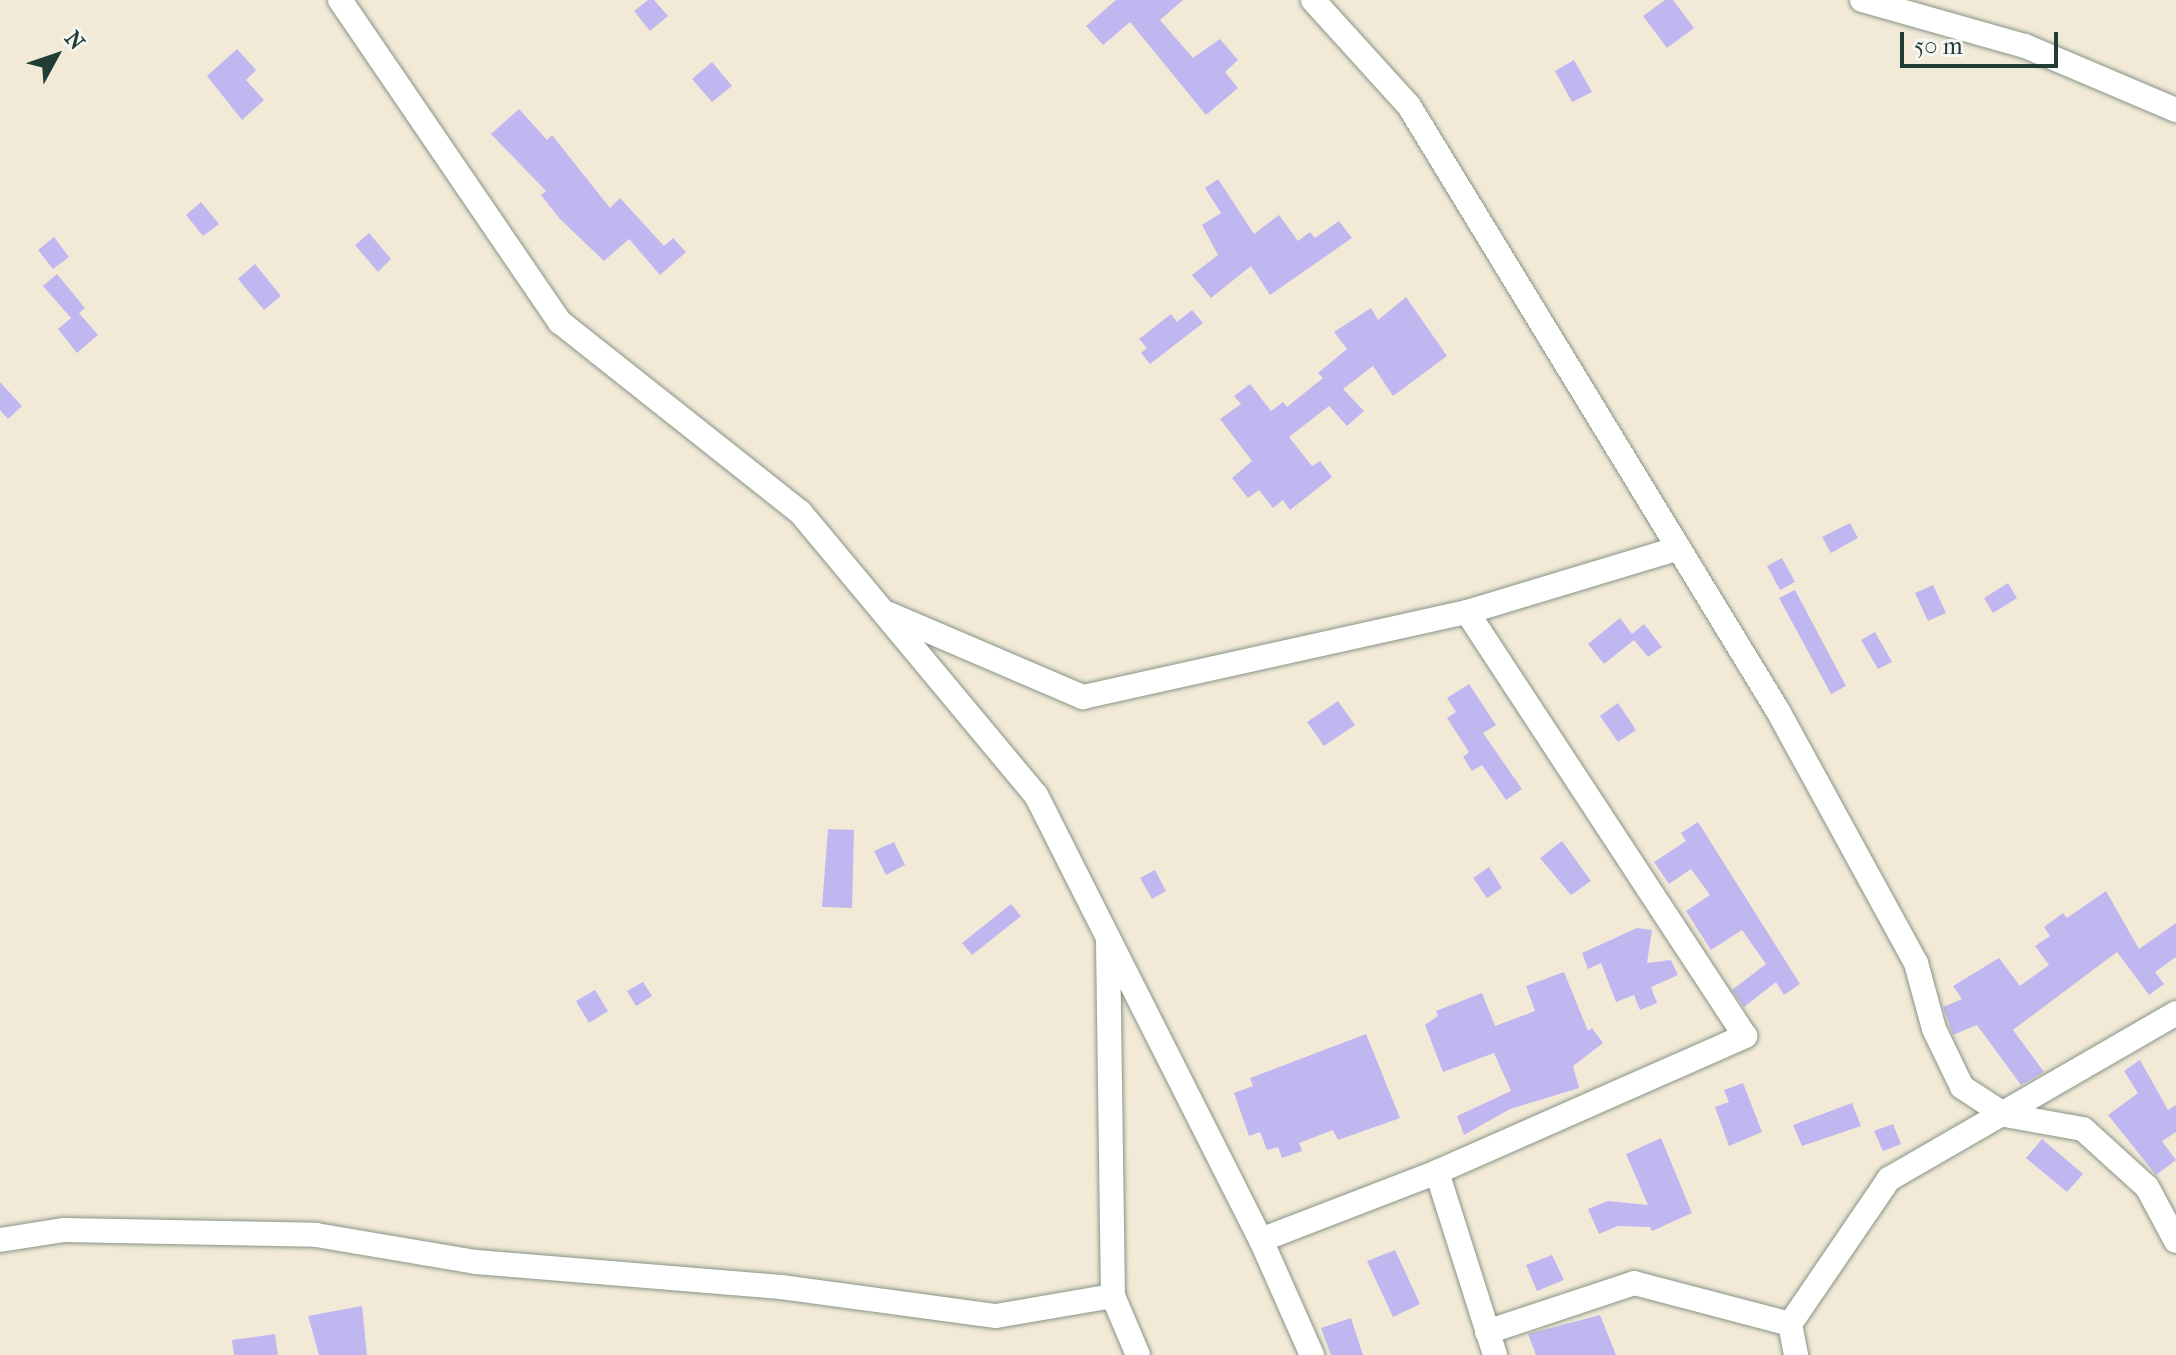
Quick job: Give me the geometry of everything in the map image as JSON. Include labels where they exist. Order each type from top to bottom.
[{"type":"street","points":[[340,0],[560,322],[800,512],[1036,795],[1261,1240],[1312,1355]]},
{"type":"street","points":[[1313,0],[1409,106],[1778,711],[1916,963],[1934,1029],[1962,1087],[2005,1115],[2083,1129],[2147,1187],[2176,1241]]},
{"type":"street","points":[[1862,0],[2025,46],[2176,110]]},
{"type":"street","points":[[883,612],[1083,697],[1467,612],[1679,548]]},
{"type":"street","points":[[1261,1240],[1437,1172],[1745,1036],[1467,612]]},
{"type":"street","points":[[1108,935],[1113,1296],[1138,1355]]},
{"type":"street","points":[[1796,1355],[1790,1324],[1889,1179],[2005,1115],[2176,1013]]},
{"type":"street","points":[[1437,1172],[1491,1344],[1634,1283],[1790,1324]]},
{"type":"street","points":[[0,1240],[64,1230],[316,1235],[476,1262],[781,1287],[996,1316],[1113,1296]]},
{"type":"building","points":[[648,0],[654,0],[668,16],[650,31],[634,11]]},
{"type":"building","points":[[1116,0],[1183,0],[1160,20],[1193,58],[1220,39],[1238,60],[1225,72],[1238,88],[1206,115],[1130,22],[1103,45],[1086,26]]},
{"type":"building","points":[[1665,0],[1673,0],[1694,28],[1667,48],[1643,16]]},
{"type":"building","points":[[237,49],[256,70],[246,80],[264,100],[242,120],[207,76]]},
{"type":"building","points":[[1574,60],[1592,92],[1572,102],[1555,71]]},
{"type":"building","points":[[712,62],[732,86],[712,102],[692,79]]},
{"type":"building","points":[[519,109],[547,140],[552,135],[610,208],[620,198],[664,246],[673,238],[686,252],[660,275],[629,239],[604,261],[560,219],[541,195],[546,191],[491,134]]},
{"type":"building","points":[[1218,179],[1254,234],[1279,215],[1298,241],[1310,232],[1315,238],[1339,221],[1352,238],[1270,295],[1251,266],[1211,298],[1192,275],[1218,255],[1202,225],[1221,213],[1205,188]]},
{"type":"building","points":[[201,202],[219,224],[203,236],[186,215]]},
{"type":"building","points":[[369,233],[391,259],[378,272],[355,245]]},
{"type":"building","points":[[54,237],[69,257],[53,269],[38,250]]},
{"type":"building","points":[[255,264],[281,296],[264,310],[238,279]]},
{"type":"building","points":[[57,274],[85,308],[79,313],[98,335],[77,353],[58,329],[71,318],[43,286]]},
{"type":"building","points":[[1406,297],[1447,356],[1393,396],[1373,366],[1343,389],[1364,411],[1347,426],[1329,406],[1289,437],[1312,466],[1320,461],[1332,477],[1290,510],[1283,500],[1273,508],[1259,490],[1248,498],[1232,478],[1252,461],[1220,419],[1241,404],[1234,396],[1250,384],[1271,411],[1283,402],[1287,407],[1323,378],[1318,373],[1347,349],[1334,332],[1371,308],[1378,320]]},
{"type":"building","points":[[1192,310],[1203,323],[1150,364],[1141,353],[1147,348],[1139,339],[1171,314],[1177,322]]},
{"type":"building","points":[[0,382],[22,406],[8,419],[0,410]]},
{"type":"building","points":[[1850,523],[1858,538],[1831,553],[1822,537]]},
{"type":"building","points":[[1782,558],[1795,582],[1780,590],[1767,566]]},
{"type":"building","points":[[2008,583],[2017,598],[1993,613],[1984,598]]},
{"type":"building","points":[[1933,585],[1946,613],[1928,621],[1915,593]]},
{"type":"building","points":[[1795,590],[1846,686],[1831,694],[1779,598]]},
{"type":"building","points":[[1620,618],[1632,634],[1644,624],[1662,647],[1648,657],[1634,640],[1604,664],[1588,644]]},
{"type":"building","points":[[1875,632],[1892,662],[1878,669],[1861,640]]},
{"type":"building","points":[[1469,684],[1496,725],[1483,733],[1522,789],[1506,800],[1482,765],[1472,771],[1463,757],[1469,752],[1447,718],[1456,712],[1447,698]]},
{"type":"building","points":[[1338,701],[1355,725],[1324,746],[1307,722]]},
{"type":"building","points":[[1618,703],[1636,730],[1618,742],[1600,716]]},
{"type":"building","points":[[1698,822],[1800,984],[1784,995],[1776,982],[1744,1007],[1732,990],[1766,964],[1742,930],[1711,950],[1686,911],[1710,895],[1691,869],[1669,884],[1654,862],[1686,841],[1681,833]]},
{"type":"building","points":[[828,829],[854,830],[852,908],[822,907]]},
{"type":"building","points":[[1562,841],[1591,881],[1571,895],[1540,858]]},
{"type":"building","points":[[894,842],[905,865],[886,875],[874,851]]},
{"type":"building","points":[[1489,867],[1502,888],[1487,898],[1473,878]]},
{"type":"building","points":[[1155,870],[1166,891],[1152,899],[1140,878]]},
{"type":"building","points":[[2106,891],[2139,949],[2176,923],[2176,957],[2155,972],[2164,984],[2149,995],[2117,952],[2013,1030],[2044,1072],[2021,1085],[1977,1025],[1953,1035],[1943,1007],[1962,999],[1953,986],[1999,958],[2020,986],[2049,965],[2035,946],[2050,936],[2044,927],[2063,913],[2067,918]]},
{"type":"building","points":[[1011,904],[1021,916],[972,955],[962,943]]},
{"type":"building","points":[[1637,928],[1652,930],[1647,963],[1671,960],[1678,975],[1651,987],[1657,1003],[1640,1010],[1634,995],[1616,1002],[1601,963],[1588,969],[1582,953]]},
{"type":"building","points":[[1564,972],[1588,1031],[1592,1028],[1603,1043],[1573,1066],[1579,1088],[1510,1109],[1464,1135],[1457,1116],[1511,1091],[1494,1053],[1443,1072],[1425,1025],[1438,1016],[1436,1011],[1482,993],[1495,1026],[1535,1011],[1526,986]]},
{"type":"building","points":[[643,982],[652,996],[636,1006],[627,991]]},
{"type":"building","points":[[595,990],[608,1011],[589,1023],[576,1001]]},
{"type":"building","points":[[1366,1034],[1400,1118],[1338,1140],[1333,1130],[1299,1143],[1302,1151],[1282,1158],[1278,1147],[1267,1150],[1260,1132],[1249,1136],[1234,1093],[1253,1086],[1250,1078]]},
{"type":"building","points":[[2140,1060],[2168,1110],[2176,1105],[2176,1132],[2162,1141],[2176,1160],[2156,1175],[2108,1115],[2138,1093],[2124,1071]]},
{"type":"building","points":[[1743,1083],[1762,1132],[1729,1146],[1715,1107],[1729,1102],[1724,1090]]},
{"type":"building","points":[[1852,1103],[1861,1126],[1802,1146],[1793,1125]]},
{"type":"building","points":[[1893,1124],[1901,1144],[1883,1151],[1874,1131]]},
{"type":"building","points":[[1661,1138],[1692,1213],[1652,1231],[1650,1227],[1618,1226],[1599,1234],[1588,1209],[1608,1201],[1648,1205],[1626,1154]]},
{"type":"building","points":[[2042,1139],[2083,1174],[2067,1192],[2026,1158]]},
{"type":"building","points":[[1395,1250],[1420,1304],[1393,1317],[1367,1261]]},
{"type":"building","points":[[1552,1255],[1564,1280],[1537,1291],[1526,1265]]},
{"type":"building","points":[[362,1306],[367,1355],[319,1355],[308,1316]]},
{"type":"building","points":[[1600,1315],[1616,1355],[1536,1355],[1528,1334]]},
{"type":"building","points":[[1351,1318],[1363,1355],[1331,1355],[1321,1328]]},
{"type":"building","points":[[275,1334],[278,1355],[234,1355],[232,1340]]}]
